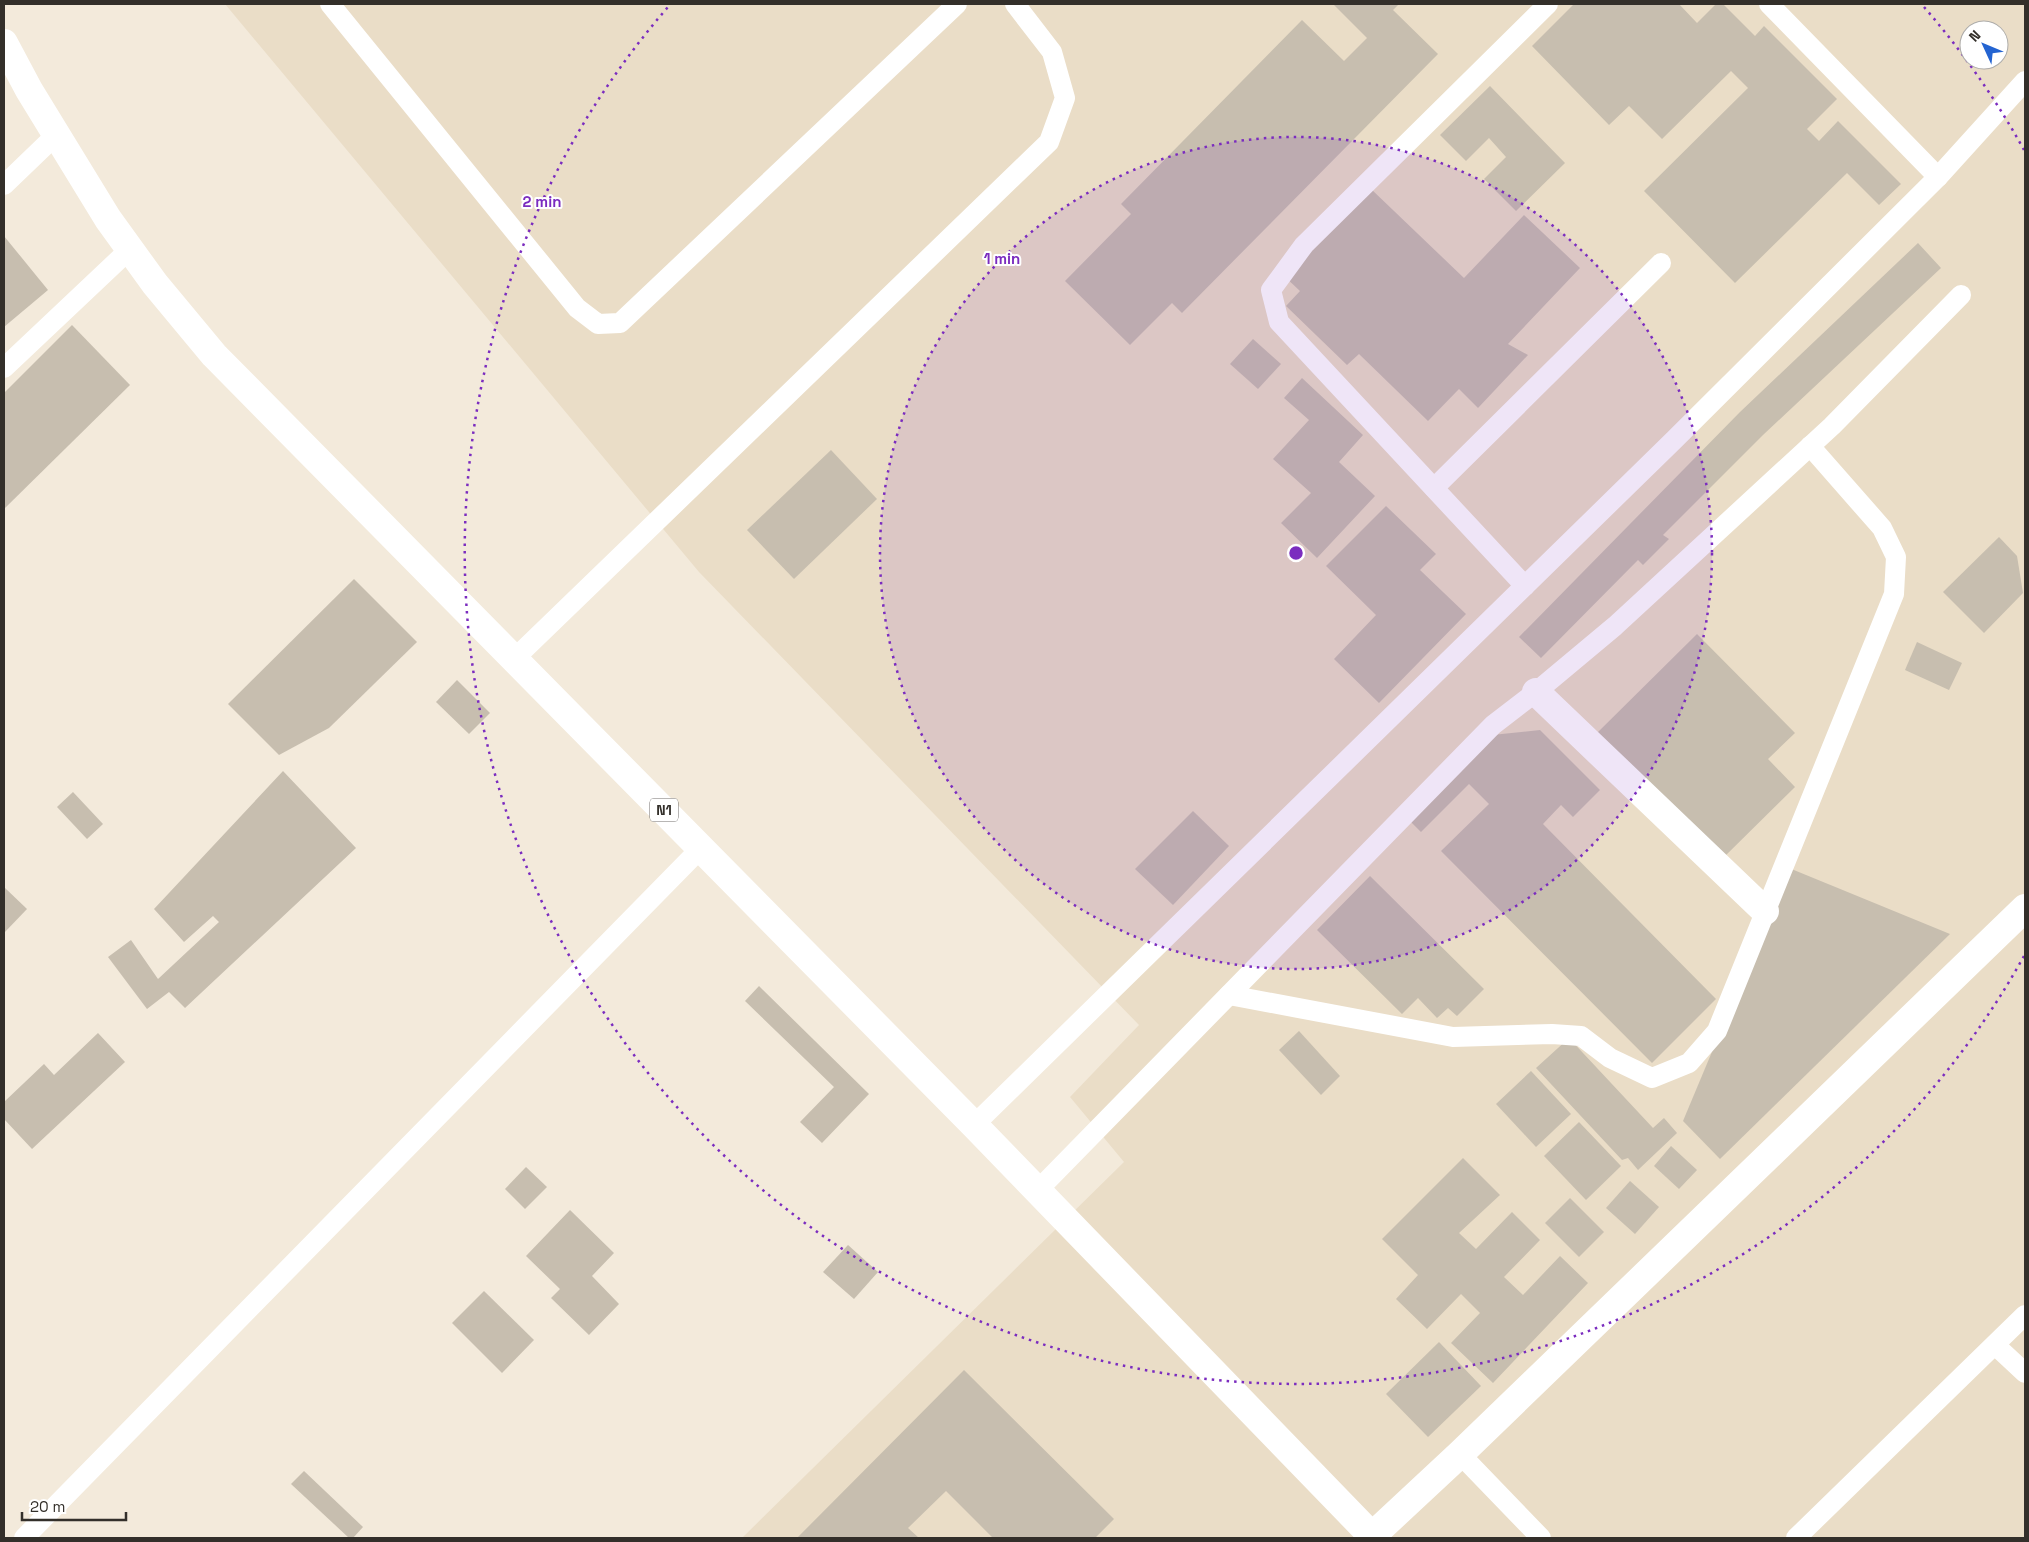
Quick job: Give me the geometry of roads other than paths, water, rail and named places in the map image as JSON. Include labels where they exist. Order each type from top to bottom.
[{"type":"main road","name":"N1","points":[[4,42],[29,90],[108,219],[155,284],[214,355],[1038,1190],[1373,1537]]},
{"type":"main road","points":[[1536,692],[1766,911]]},
{"type":"main road","points":[[1373,1537],[2025,908]]},
{"type":"lane","points":[[330,4],[578,308],[598,324],[620,323],[957,4]]},
{"type":"lane","points":[[514,659],[1049,142],[1066,98],[1052,52],[1015,4]]},
{"type":"lane","points":[[1525,586],[1279,322],[1271,290],[1304,245],[1548,4]]},
{"type":"lane","points":[[1769,4],[1938,177]]},
{"type":"lane","points":[[974,1125],[1525,586],[1938,177],[2025,81]]},
{"type":"lane","points":[[4,185],[56,135]]},
{"type":"lane","points":[[4,368],[130,249]]},
{"type":"lane","points":[[1434,488],[1661,263]]},
{"type":"lane","points":[[1038,1190],[1493,725],[1615,626],[1810,446],[1961,295]]},
{"type":"lane","points":[[1229,995],[1453,1037],[1552,1034],[1581,1036],[1610,1058],[1652,1078],[1688,1063],[1717,1031],[1894,594],[1896,558],[1882,528],[1810,446]]},
{"type":"lane","points":[[24,1538],[701,848]]},
{"type":"lane","points":[[1796,1538],[2025,1314]]},
{"type":"lane","points":[[1995,1345],[2025,1373]]},
{"type":"lane","points":[[1460,1454],[1541,1538]]}]
